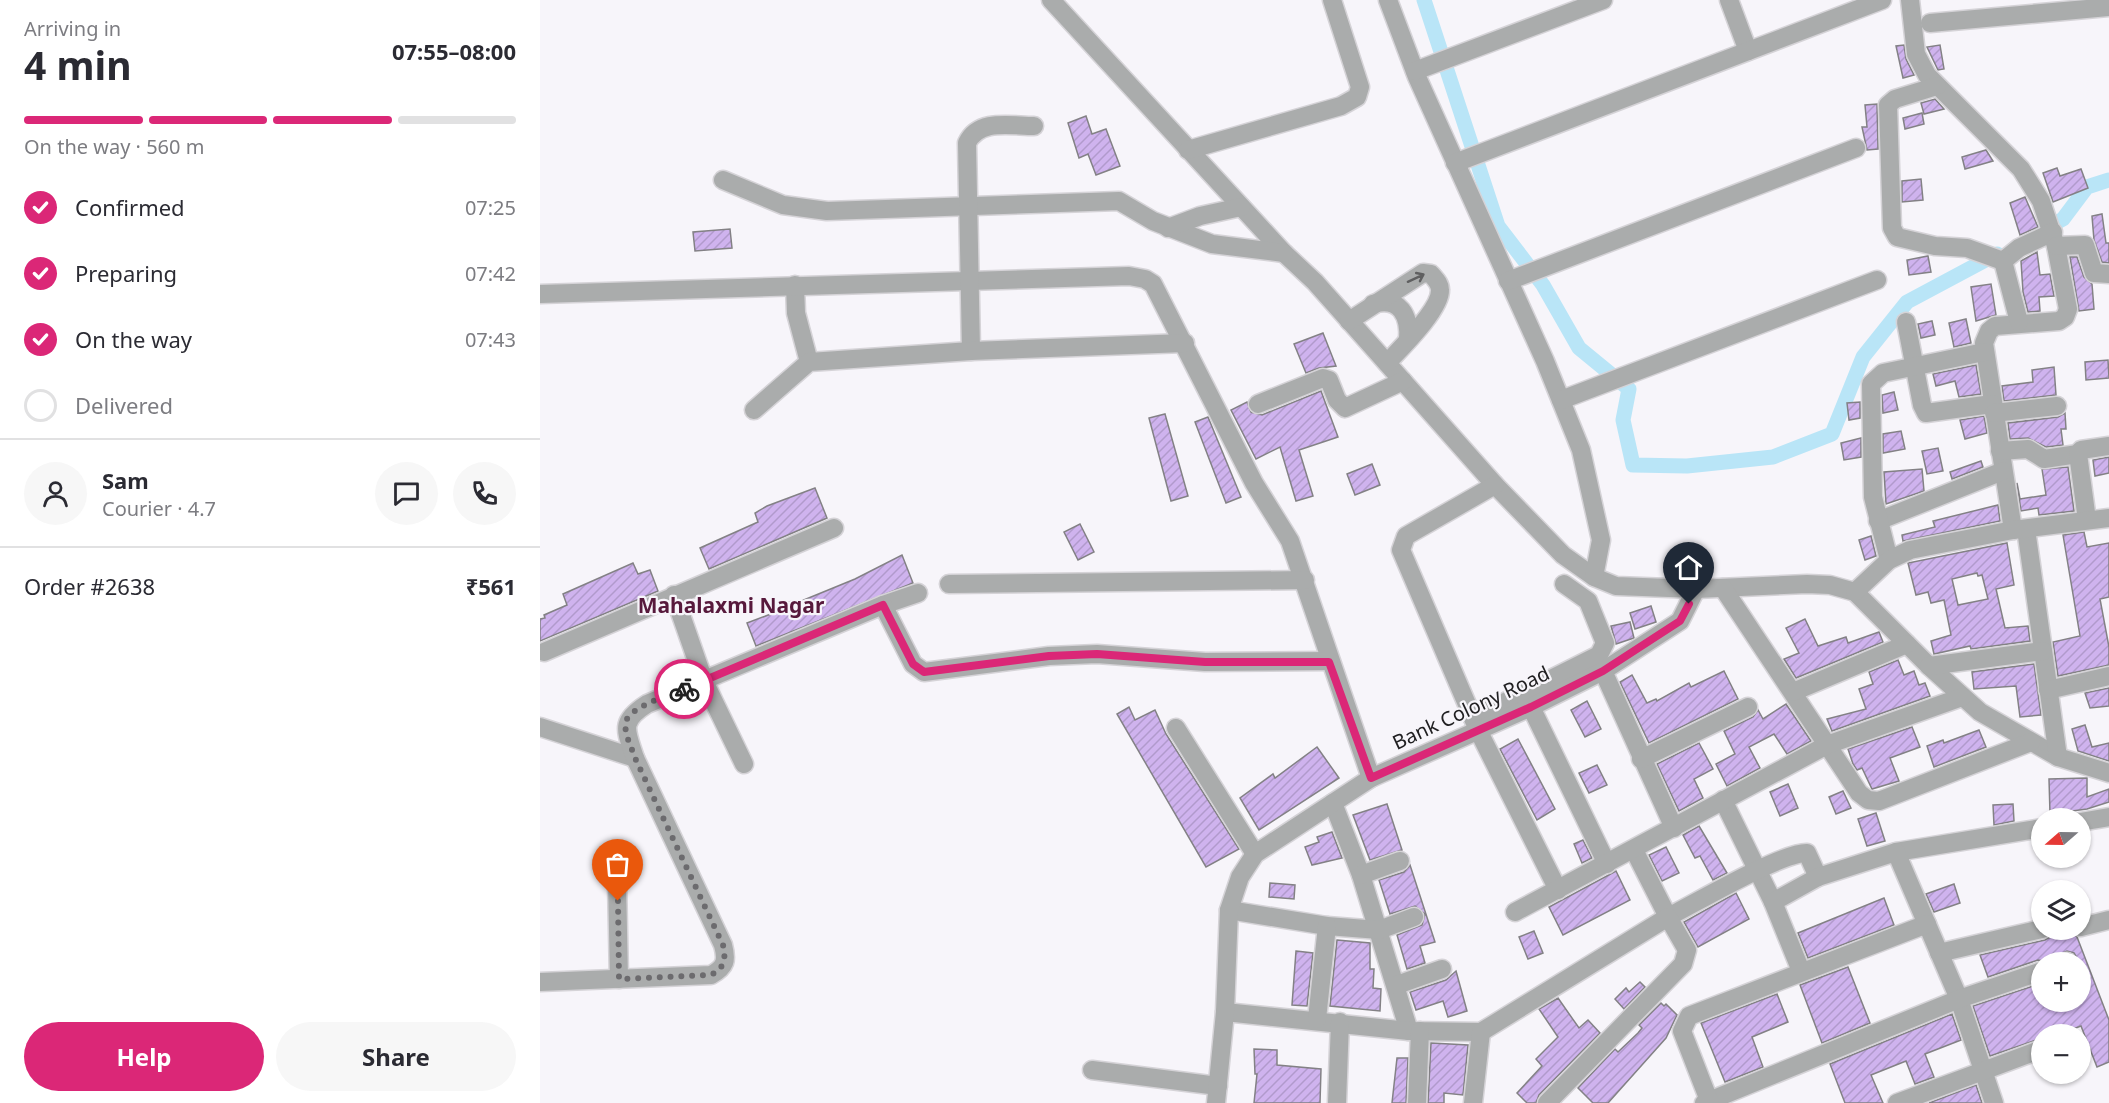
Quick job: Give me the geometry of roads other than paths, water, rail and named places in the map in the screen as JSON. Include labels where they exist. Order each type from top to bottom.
[{"type":"street","points":[[1051,0],[1349,321],[1495,485],[1563,555],[1594,577],[1616,586],[1696,589],[1808,584],[1830,585],[1855,592],[1929,666],[1980,712],[2058,757],[2109,773]]},
{"type":"street","points":[[1188,150],[1341,106],[1357,97],[1360,87],[1332,0]]},
{"type":"street","points":[[1388,0],[1415,71],[1581,450],[1601,540],[1594,577]]},
{"type":"street","points":[[1415,71],[1603,0]]},
{"type":"street","points":[[1729,0],[1748,51]]},
{"type":"street","points":[[1455,163],[1882,0]]},
{"type":"street","points":[[1910,0],[1917,54],[1926,75],[2021,169],[2041,201],[2054,239],[2068,309],[2065,317],[2059,321],[2019,322],[1995,326],[1989,331],[1984,352],[2000,451],[2020,529],[2043,651],[2058,757]]},
{"type":"street","points":[[1930,23],[2026,7],[2109,6]]},
{"type":"street","points":[[1937,86],[1895,99],[1888,105],[1892,228],[1897,237],[1907,240],[1935,246],[1967,248],[2003,261]]},
{"type":"street","points":[[971,351],[967,143],[971,135],[984,126],[1034,126]]},
{"type":"street","points":[[1508,281],[1856,148]]},
{"type":"street","points":[[723,180],[783,205],[827,211],[1119,201],[1168,228],[1212,244],[1284,253]]},
{"type":"street","points":[[1168,228],[1200,216],[1241,207]]},
{"type":"street","points":[[2003,261],[2019,248],[2054,239],[2085,245],[2094,273],[2109,274]]},
{"type":"street","points":[[2003,261],[2019,322]]},
{"type":"street","points":[[1349,321],[1415,277],[1422,273],[1431,274],[1438,282],[1440,292],[1438,301],[1387,363]]},
{"type":"street","points":[[540,294],[795,285],[969,283],[1136,276],[1153,284],[1254,483],[1290,541],[1305,580],[1329,662],[1371,778]]},
{"type":"street","points":[[1561,400],[1877,280]]},
{"type":"street","points":[[795,285],[796,313],[808,362]]},
{"type":"street","points":[[1372,305],[1384,301],[1395,303],[1405,312],[1409,324],[1408,340]]},
{"type":"street","points":[[1906,322],[1922,405],[1926,413],[2057,406]]},
{"type":"street","points":[[753,410],[808,362],[971,351],[1185,344]]},
{"type":"street","points":[[1889,560],[1874,497],[1871,384],[1884,373],[1984,352]]},
{"type":"street","points":[[1258,404],[1323,378],[1329,380],[1340,405],[1351,407],[1403,381]]},
{"type":"street","points":[[2000,451],[2028,449],[2044,459],[2078,454],[2086,448],[2109,446]]},
{"type":"street","points":[[2078,454],[2087,520]]},
{"type":"street","points":[[1878,521],[2004,471]]},
{"type":"street","points":[[1495,485],[1406,536],[1401,550],[1476,724],[1558,890]]},
{"type":"street","points":[[1855,592],[1889,560],[1910,550],[2020,529],[2109,518]]},
{"type":"street","points":[[544,652],[834,528]]},
{"type":"street","points":[[949,584],[1305,580]]},
{"type":"street","points":[[1476,724],[1599,655],[1605,643],[1588,601],[1564,584]]},
{"type":"street","points":[[1723,588],[1859,793],[1868,800],[1879,801],[2031,742]]},
{"type":"street","name":"Bank Colony Road","points":[[1217,1095],[1225,1012],[1229,910],[1240,877],[1255,854],[1371,778],[1476,724],[1531,707],[1603,671],[1680,621],[1696,589]]},
{"type":"street","points":[[540,982],[711,975],[721,969],[726,958],[723,945],[635,758],[626,730],[626,722],[632,714],[647,704],[883,605],[918,593]]},
{"type":"street","points":[[674,595],[704,681],[744,764]]},
{"type":"street","points":[[883,605],[913,664],[924,672],[1049,656],[1097,654],[1205,662],[1329,662]]},
{"type":"street","points":[[1793,692],[1907,644]]},
{"type":"street","points":[[1929,666],[2043,651]]},
{"type":"street","points":[[1603,671],[1674,828]]},
{"type":"street","points":[[2048,690],[2109,676]]},
{"type":"street","points":[[1515,912],[1827,745],[1962,697]]},
{"type":"street","points":[[1531,707],[1607,864]]},
{"type":"street","points":[[1641,759],[1748,707]]},
{"type":"street","points":[[540,727],[635,758]]},
{"type":"street","points":[[1176,728],[1255,854]]},
{"type":"street","points":[[1723,800],[1773,902],[1801,971]]},
{"type":"street","points":[[1333,803],[1361,875],[1414,1031],[1417,1103]]},
{"type":"street","points":[[2091,820],[2109,817]]},
{"type":"street","points":[[1773,902],[1818,877],[1896,852],[2031,830]]},
{"type":"street","points":[[1547,1103],[1683,964],[1687,950],[1634,849]]},
{"type":"street","points":[[1896,852],[1959,999],[1995,1103]]},
{"type":"street","points":[[1225,1012],[1317,1019],[1414,1031],[1481,1032],[1668,917],[1757,871],[1799,853],[1807,853],[1818,877]]},
{"type":"street","points":[[1361,875],[1400,861]]},
{"type":"street","points":[[617,882],[619,979]]},
{"type":"street","points":[[1229,910],[1327,926],[1379,930],[1414,917]]},
{"type":"street","points":[[2091,924],[2109,920]]},
{"type":"street","points":[[1927,924],[1689,1016],[1682,1031],[1708,1102],[1959,999],[2031,975]]},
{"type":"street","points":[[1317,1019],[1327,926]]},
{"type":"street","points":[[1940,953],[2031,932]]},
{"type":"street","points":[[1397,985],[1442,969]]},
{"type":"street","points":[[1337,1103],[1340,1022]]},
{"type":"street","points":[[1473,1103],[1481,1032]]},
{"type":"street","points":[[1897,1103],[2031,1053]]},
{"type":"street","points":[[1092,1070],[1217,1095]]},
{"type":"waterway","points":[[1424,0],[1498,226],[1543,285],[1579,348],[1629,389],[1623,420],[1633,465],[1687,466],[1773,457],[1832,434],[1863,357],[1907,302],[1997,254]]},
{"type":"waterway","points":[[2039,232],[2063,219],[2087,187],[2109,180]]},
{"type":"district","name":"Mahalaxmi Nagar","points":[[731,606]]}]
